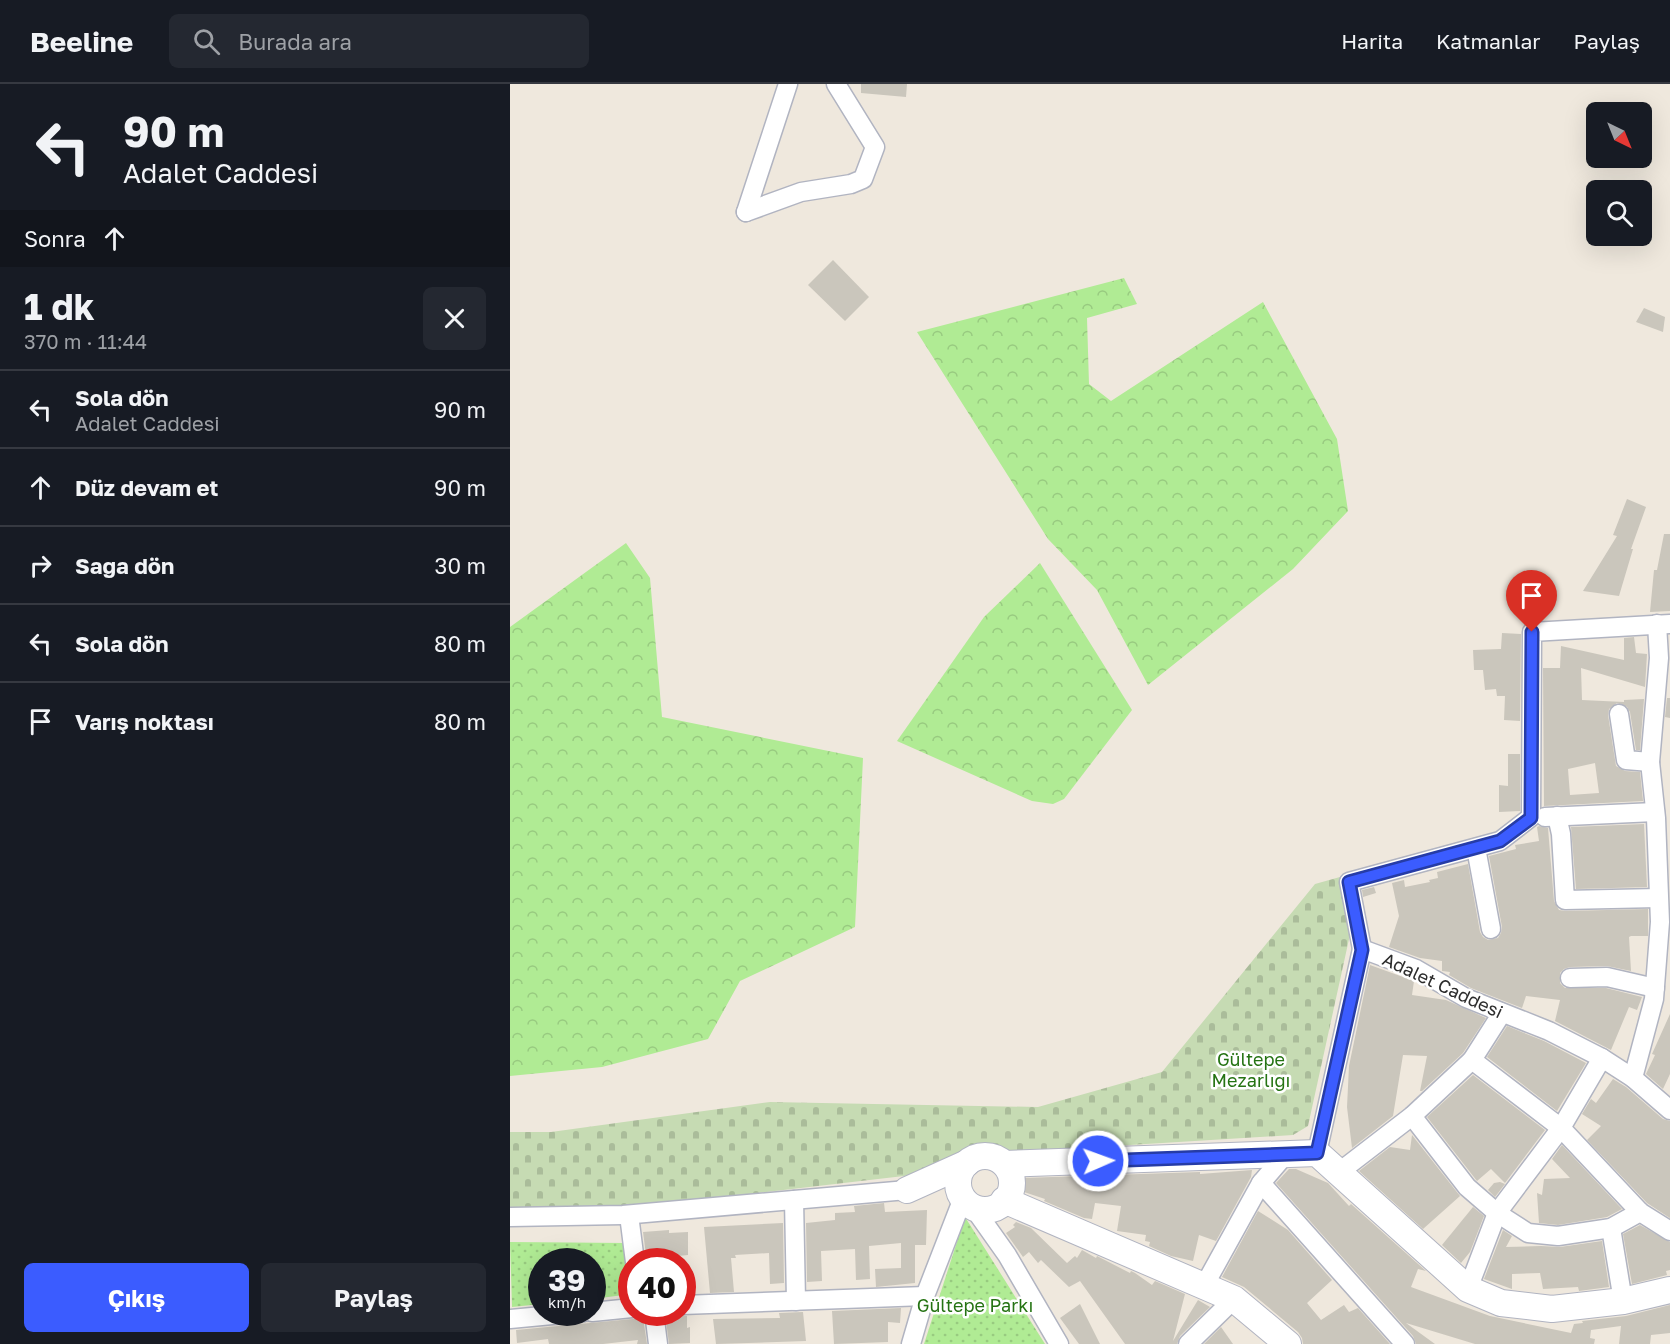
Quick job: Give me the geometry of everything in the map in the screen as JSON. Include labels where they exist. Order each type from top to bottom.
[{"type":"street","points":[[788,84],[747,212],[801,192],[851,184],[863,179],[876,147],[836,84]]},
{"type":"street","points":[[1531,818],[1532,632],[1615,629],[1664,624],[1650,762],[1661,816],[1658,898],[1665,923],[1654,999],[1633,1078]]},
{"type":"street","points":[[1619,714],[1626,760],[1650,762]]},
{"type":"street","points":[[1557,816],[1561,834],[1565,900],[1658,898]]},
{"type":"street","points":[[1362,950],[1349,882],[1500,841],[1531,818],[1661,816]]},
{"type":"street","points":[[1476,848],[1491,929]]},
{"type":"street","name":"Adalet Caddesi","points":[[1317,1153],[1362,950],[1416,969],[1466,998],[1549,1031],[1602,1058],[1633,1078],[1670,1110]]},
{"type":"street","points":[[1570,978],[1607,977],[1655,988]]},
{"type":"street","points":[[1338,1173],[1412,1116],[1472,1060],[1502,1012]]},
{"type":"street","points":[[1468,1289],[1497,1214],[1561,1128],[1602,1058]]},
{"type":"street","points":[[1472,1060],[1561,1128],[1640,1212],[1670,1231]]},
{"type":"street","points":[[1412,1116],[1467,1187],[1497,1214],[1528,1233],[1558,1236],[1611,1228],[1640,1212]]},
{"type":"street","points":[[1005,1164],[1317,1153],[1468,1289],[1501,1303],[1552,1309],[1623,1300],[1670,1290]]},
{"type":"street","points":[[1204,1286],[1261,1183],[1285,1155]]},
{"type":"street","points":[[510,1217],[629,1215],[907,1190],[965,1199],[989,1209],[996,1207],[1008,1196],[1012,1180],[1005,1164],[998,1159],[982,1156],[907,1190]]},
{"type":"street","points":[[967,1163],[959,1176],[965,1199],[1007,1255],[1059,1344]]},
{"type":"street","points":[[1261,1183],[1405,1344]]},
{"type":"street","points":[[911,1344],[925,1296],[965,1199]]},
{"type":"street","points":[[794,1200],[796,1301]]},
{"type":"street","points":[[1004,1200],[1234,1299],[1288,1344]]},
{"type":"street","points":[[629,1215],[633,1248]]},
{"type":"street","points":[[1611,1228],[1623,1300]]},
{"type":"street","points":[[696,1305],[925,1296]]},
{"type":"street","points":[[1188,1344],[1234,1299]]},
{"type":"street","points":[[510,1319],[528,1317]]},
{"type":"street","points":[[656,1326],[658,1344]]},
{"type":"green space","points":[[1124,278],[1137,304],[1087,318],[1089,384],[1111,401],[1263,302],[1337,439],[1348,511],[1293,569],[1148,685],[1097,590],[1048,539],[917,332]]},
{"type":"green space","points":[[626,543],[650,578],[662,717],[863,758],[855,927],[740,981],[708,1039],[602,1067],[510,1076],[510,627]]},
{"type":"green space","points":[[1040,563],[1132,710],[1064,799],[1053,804],[1032,801],[897,741],[984,617]]},
{"type":"green space","name":"Gültepe Mezarlığı","points":[[1347,875],[1351,930],[1308,1126],[1293,1135],[966,1155],[921,1174],[603,1211],[510,1209],[510,1132],[551,1132],[770,1102],[1038,1107],[1162,1072],[1315,884]]},
{"type":"green space","name":"Gültepe Parkı","points":[[965,1217],[1045,1344],[924,1344]]},
{"type":"green space","points":[[510,1242],[627,1243],[628,1248],[618,1248],[618,1296],[606,1297],[606,1248],[528,1248],[528,1305],[512,1307]]},
{"type":"building","points":[[861,84],[907,84],[906,97],[861,93]]},
{"type":"building","points":[[833,260],[869,297],[845,321],[808,285]]},
{"type":"building","points":[[1644,308],[1665,317],[1663,332],[1636,322]]},
{"type":"building","points":[[1627,499],[1646,507],[1631,549],[1633,549],[1619,596],[1583,591],[1617,536],[1613,535]]},
{"type":"building","points":[[1664,534],[1670,534],[1670,611],[1650,612],[1654,570],[1657,570]]},
{"type":"building","points":[[1502,633],[1521,634],[1520,721],[1504,720],[1505,696],[1497,696],[1496,689],[1485,690],[1483,670],[1474,670],[1473,650],[1501,649]]},
{"type":"building","points":[[1634,637],[1636,653],[1647,654],[1645,687],[1581,668],[1582,700],[1624,702],[1624,700],[1644,699],[1640,750],[1636,750],[1630,712],[1627,707],[1617,703],[1609,709],[1608,715],[1616,766],[1625,771],[1640,772],[1643,801],[1544,806],[1543,668],[1560,668],[1561,646],[1624,660],[1624,638]],"holes":[[[1595,763],[1599,793],[1570,795],[1568,769]]]},
{"type":"building","points":[[1667,698],[1670,698],[1670,718],[1665,717]]},
{"type":"building","points":[[1508,754],[1520,754],[1520,811],[1499,812],[1499,785],[1508,786]]},
{"type":"building","points":[[1644,824],[1647,887],[1576,889],[1571,827]]},
{"type":"building","points":[[1537,827],[1548,828],[1554,901],[1559,910],[1648,909],[1648,936],[1629,937],[1631,971],[1607,966],[1570,967],[1560,973],[1560,983],[1565,988],[1606,988],[1642,997],[1637,1010],[1629,1007],[1611,1050],[1555,1021],[1560,1000],[1526,996],[1522,1008],[1471,988],[1449,975],[1450,972],[1442,971],[1442,961],[1420,958],[1389,947],[1399,916],[1392,883],[1404,880],[1405,887],[1430,882],[1429,880],[1438,878],[1437,872],[1468,864],[1480,932],[1488,940],[1498,938],[1502,927],[1489,856],[1516,849],[1515,845],[1539,841]]},
{"type":"building","points":[[1374,887],[1376,893],[1363,897],[1362,890]]},
{"type":"building","points":[[1370,965],[1414,981],[1412,995],[1446,1000],[1486,1018],[1463,1053],[1422,1091],[1420,1091],[1427,1056],[1403,1055],[1393,1116],[1352,1148],[1347,1107],[1349,1066]]},
{"type":"building","points":[[1670,1014],[1670,1074],[1663,1089],[1646,1074],[1655,1055],[1652,1054]]},
{"type":"building","points":[[1507,1026],[1544,1041],[1586,1063],[1557,1111],[1487,1057]]},
{"type":"building","points":[[1473,1075],[1545,1130],[1505,1183],[1491,1169],[1477,1181],[1427,1117]]},
{"type":"building","points":[[1613,1079],[1626,1087],[1663,1119],[1670,1121],[1670,1218],[1647,1203],[1587,1140],[1601,1126],[1582,1114],[1591,1099],[1596,1103]]},
{"type":"building","points":[[1412,1135],[1460,1196],[1423,1229],[1359,1171],[1390,1147],[1410,1150]]},
{"type":"building","points":[[1562,1145],[1622,1209],[1607,1217],[1558,1225],[1539,1223],[1537,1193],[1542,1195],[1544,1179],[1570,1178],[1552,1159]]},
{"type":"building","points":[[1289,1169],[1296,1169],[1328,1183],[1349,1206],[1351,1204],[1426,1271],[1418,1269],[1411,1287],[1490,1316],[1571,1333],[1574,1324],[1583,1323],[1582,1321],[1626,1316],[1670,1305],[1670,1333],[1651,1335],[1650,1344],[1619,1344],[1621,1326],[1591,1330],[1590,1338],[1595,1339],[1594,1344],[1475,1344],[1406,1323],[1435,1344],[1416,1344],[1413,1336],[1276,1183]]},
{"type":"building","points":[[1252,1170],[1251,1177],[1216,1241],[1199,1235],[1193,1261],[1171,1256],[1149,1246],[1150,1242],[1145,1241],[1146,1235],[1117,1231],[1121,1206],[1095,1203],[1092,1219],[1084,1218],[1044,1201],[1045,1199],[1024,1192],[1022,1182],[1023,1178],[1200,1172],[1200,1174]]},
{"type":"building","points":[[1494,1183],[1505,1184],[1495,1197],[1488,1190]]},
{"type":"building","points":[[884,1203],[885,1212],[927,1210],[926,1245],[915,1245],[915,1283],[876,1287],[875,1269],[901,1268],[901,1243],[869,1246],[870,1279],[856,1280],[855,1249],[821,1251],[822,1281],[807,1282],[806,1223],[835,1220],[835,1213],[855,1212],[854,1206]]},
{"type":"building","points":[[1473,1207],[1484,1216],[1470,1252],[1461,1263],[1442,1245]]},
{"type":"building","points":[[1258,1211],[1288,1230],[1332,1280],[1307,1303],[1321,1320],[1344,1305],[1349,1312],[1358,1308],[1390,1344],[1303,1344],[1298,1332],[1244,1287],[1222,1277]]},
{"type":"building","points":[[1016,1222],[1031,1228],[1067,1263],[1075,1256],[1077,1258],[1082,1250],[1130,1273],[1131,1271],[1135,1273],[1152,1285],[1155,1281],[1185,1294],[1173,1341],[1198,1300],[1210,1307],[1180,1336],[1177,1344],[1125,1344],[1080,1281],[1069,1287],[1041,1260],[1038,1263],[1029,1252],[1023,1257],[1006,1233],[1015,1227],[1013,1225]]},
{"type":"building","points":[[783,1223],[784,1283],[770,1284],[769,1253],[735,1255],[736,1258],[731,1258],[734,1292],[710,1293],[704,1227]]},
{"type":"building","points":[[1640,1225],[1670,1242],[1670,1270],[1666,1271],[1667,1275],[1632,1284],[1623,1234]]},
{"type":"building","points":[[669,1230],[669,1233],[688,1232],[688,1248],[645,1248],[643,1232]]},
{"type":"building","points":[[1503,1230],[1512,1236],[1506,1247],[1560,1247],[1602,1241],[1609,1287],[1579,1291],[1578,1287],[1543,1289],[1540,1273],[1512,1274],[1512,1289],[1484,1279]]},
{"type":"building","points":[[1080,1304],[1100,1344],[1079,1344],[1060,1318]]},
{"type":"building","points":[[901,1308],[900,1323],[888,1322],[888,1342],[834,1344],[832,1311]]},
{"type":"building","points":[[803,1312],[806,1341],[716,1344],[713,1319],[780,1318],[779,1313]]},
{"type":"building","points":[[618,1320],[618,1326],[644,1326],[647,1344],[637,1344],[638,1340],[603,1344],[549,1344],[548,1339],[517,1343],[516,1330],[558,1326],[606,1326],[606,1321]]},
{"type":"building","points":[[667,1326],[690,1327],[690,1343],[669,1344]]},
{"type":"building","points":[[1221,1327],[1233,1344],[1204,1344]]},
{"type":"route","points":[[1098,1161],[1317,1153],[1362,950],[1349,882],[1500,841],[1531,818],[1532,632]]}]
